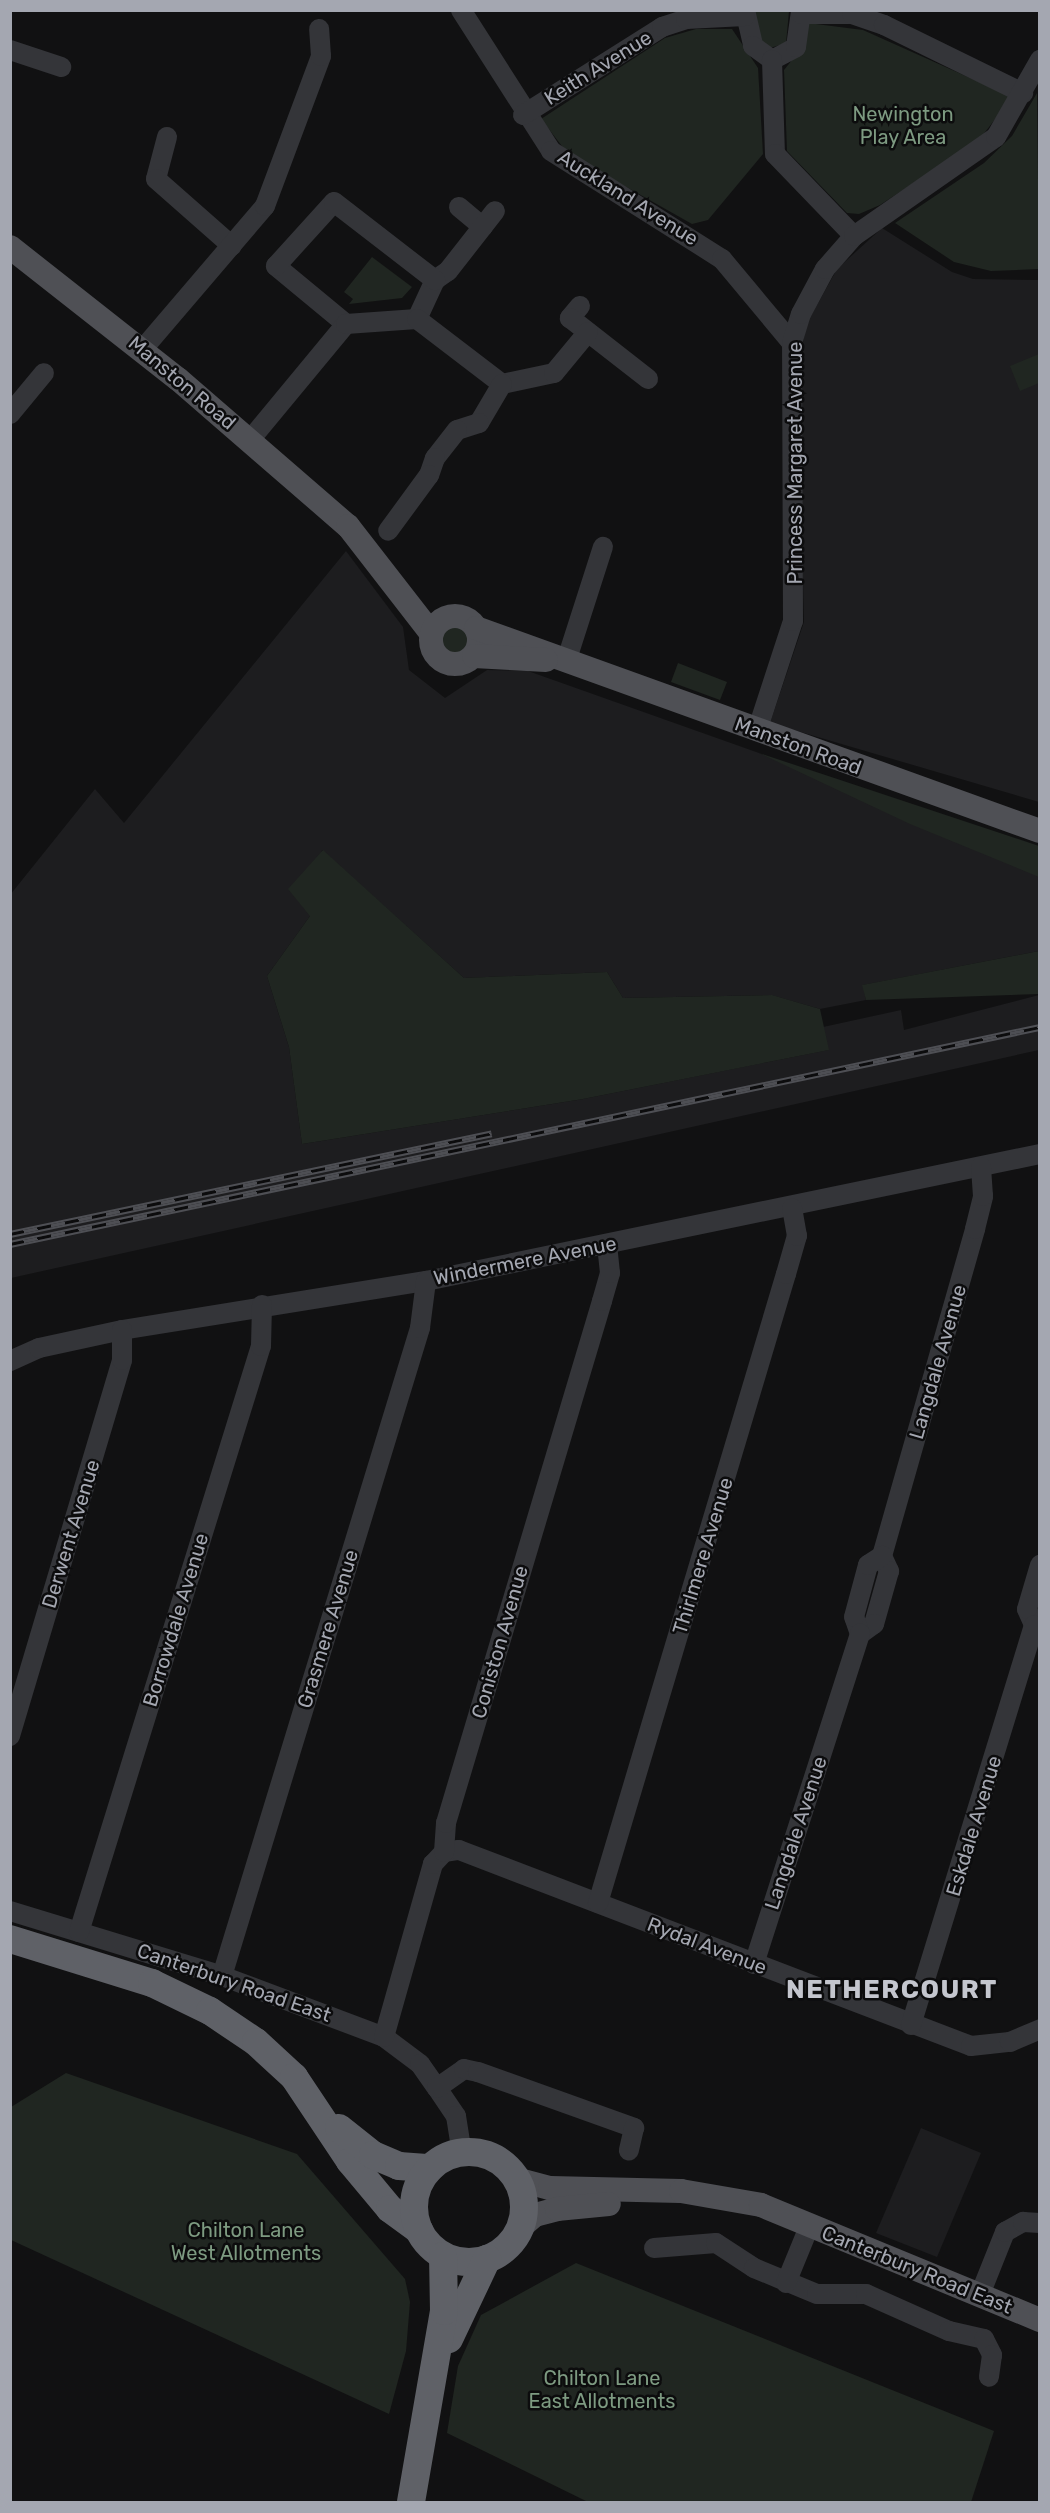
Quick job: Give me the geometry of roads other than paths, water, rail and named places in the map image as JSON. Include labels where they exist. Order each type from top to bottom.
[{"type":"highway","name":"Canterbury Road East","points":[[10,1939],[152,1983],[210,2011],[256,2042],[316,2106],[372,2155],[399,2166],[430,2168]]},
{"type":"highway","name":"Canterbury Road East","points":[[316,2106],[350,2161],[390,2209],[419,2230]]},
{"type":"highway","points":[[462,2152],[493,2157],[516,2179],[524,2210],[521,2227],[506,2248],[487,2259],[464,2262],[443,2256],[419,2230],[415,2197],[430,2168],[462,2152]]},
{"type":"highway","points":[[411,2502],[435,2376],[446,2289],[443,2256]]},
{"type":"highway","points":[[435,2376],[487,2259]]},
{"type":"main road","name":"Manston Road","points":[[10,248],[142,350],[348,526],[431,633],[433,650],[447,663],[460,664],[474,656],[562,661]]},
{"type":"main road","name":"Manston Road","points":[[348,526],[378,542],[448,616],[464,617],[476,628],[544,649],[562,661],[1040,831]]},
{"type":"main road","points":[[431,633],[448,616]]},
{"type":"main road","points":[[474,656],[479,642],[476,628]]},
{"type":"main road","name":"Canterbury Road East","points":[[516,2179],[550,2188],[681,2191],[737,2199],[981,2292],[1040,2320]]},
{"type":"main road","name":"Canterbury Road East","points":[[521,2227],[535,2215],[588,2204],[677,2205],[801,2224]]},
{"type":"street","name":"Auckland Avenue","points":[[461,10],[537,137],[576,170],[722,259],[792,343]]},
{"type":"street","points":[[772,60],[796,47],[801,12],[852,14],[884,25],[1023,93]]},
{"type":"street","name":"Keith Avenue","points":[[523,115],[662,27],[686,19],[745,13]]},
{"type":"street","points":[[745,13],[753,46],[772,60]]},
{"type":"street","points":[[142,350],[265,206],[321,56],[319,29]]},
{"type":"street","points":[[10,50],[61,67]]},
{"type":"street","points":[[772,60],[775,154],[854,236]]},
{"type":"street","name":"Princess Margaret Avenue","points":[[757,731],[793,621],[792,343],[809,295],[854,236],[983,148],[1008,123],[1039,64]]},
{"type":"street","points":[[167,137],[156,178],[232,246]]},
{"type":"street","points":[[435,280],[334,202],[276,266],[346,324],[417,319],[502,384]]},
{"type":"street","points":[[459,207],[483,227]]},
{"type":"street","points":[[417,319],[435,280],[495,211]]},
{"type":"street","points":[[580,306],[570,318],[648,379]]},
{"type":"street","points":[[250,440],[346,324]]},
{"type":"street","points":[[388,531],[429,475],[435,458],[457,430],[479,423],[502,384],[554,373],[588,332]]},
{"type":"street","points":[[10,414],[44,373]]},
{"type":"street","points":[[562,661],[603,547]]},
{"type":"street","name":"Windermere Avenue","points":[[10,1361],[39,1348],[122,1330],[262,1305],[426,1281],[792,1208],[1040,1154]]},
{"type":"street","name":"Langdale Avenue","points":[[754,1964],[860,1634],[874,1624],[889,1571],[882,1556],[983,1196],[981,1167]]},
{"type":"street","name":"Thirlmere Avenue","points":[[598,1903],[797,1236],[792,1208]]},
{"type":"street","name":"Coniston Avenue","points":[[384,2037],[433,1864],[444,1852],[446,1823],[605,1292],[607,1245]]},
{"type":"street","name":"Grasmere Avenue","points":[[222,1976],[420,1328],[426,1281]]},
{"type":"street","name":"Borrowdale Avenue","points":[[79,1932],[261,1346],[262,1305]]},
{"type":"street","name":"Derwent Avenue","points":[[10,1736],[119,1371],[122,1330]]},
{"type":"street","name":"Eskdale Avenue","points":[[911,2025],[1037,1624],[1026,1609],[1040,1564]]},
{"type":"street","name":"Rydal Avenue","points":[[444,1852],[459,1850],[911,2025],[971,2046],[1010,2042],[1040,2029]]},
{"type":"street","name":"Canterbury Road East","points":[[10,1911],[222,1976],[384,2037],[420,2064],[456,2116],[462,2152]]},
{"type":"street","points":[[437,2088],[464,2069],[478,2072],[634,2128],[629,2150]]},
{"type":"street","points":[[981,2292],[1005,2232],[1023,2222],[1040,2223]]},
{"type":"street","points":[[786,2283],[801,2224]]},
{"type":"street","points":[[654,2248],[716,2243],[786,2283],[817,2294],[866,2294],[949,2331],[984,2339],[992,2355],[989,2377]]},
{"type":"railway","points":[[10,1244],[1040,1027]]},
{"type":"railway","points":[[10,1234],[492,1133]]},
{"type":"district","name":"NETHERCOURT","points":[[892,1990]]},
{"type":"park label","name":"Newington Play Area","points":[[903,126]]},
{"type":"park label","name":"Chilton Lane West Allotments","points":[[246,2242]]},
{"type":"park label","name":"Chilton Lane East Allotments","points":[[602,2390]]}]
